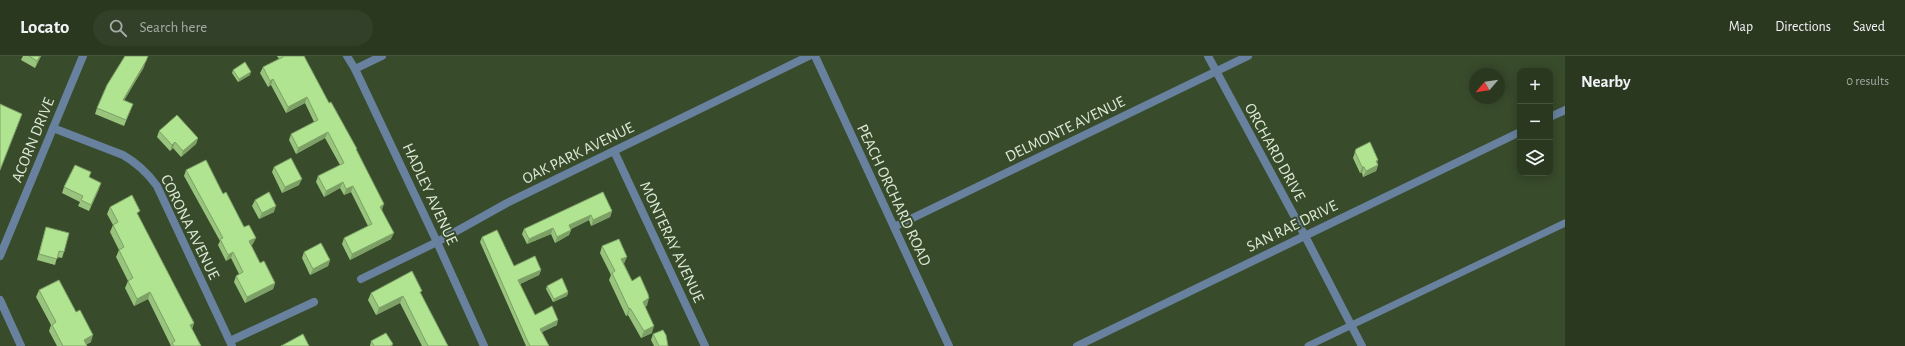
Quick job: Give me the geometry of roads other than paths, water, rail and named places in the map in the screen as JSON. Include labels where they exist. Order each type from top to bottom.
[{"type":"street","name":"ACORN DRIVE","points":[[0,256],[83,56]]},
{"type":"street","name":"HADLEY AVENUE","points":[[347,56],[355,69],[437,242],[484,346]]},
{"type":"street","points":[[355,69],[382,56]]},
{"type":"street","name":"OAK PARK AVENUE","points":[[360,279],[437,242],[507,203],[809,56]]},
{"type":"street","name":"PEACH ORCHARD ROAD","points":[[815,56],[949,346]]},
{"type":"street","name":"ORCHARD DRIVE","points":[[1208,56],[1305,236],[1362,346]]},
{"type":"street","name":"DELMONTE AVENUE","points":[[894,227],[1216,73],[1248,56]]},
{"type":"street","points":[[1553,116],[1565,110]]},
{"type":"street","name":"CORONA AVENUE","points":[[53,128],[123,155],[133,160],[147,172],[157,186],[231,344]]},
{"type":"street","name":"SAN RAE DRIVE","points":[[1077,346],[1517,133]]},
{"type":"street","name":"MONTERAY AVENUE","points":[[614,150],[705,346]]},
{"type":"street","points":[[0,300],[21,346]]},
{"type":"street","points":[[231,344],[314,302]]},
{"type":"lane","points":[[1308,346],[1565,223]]}]
